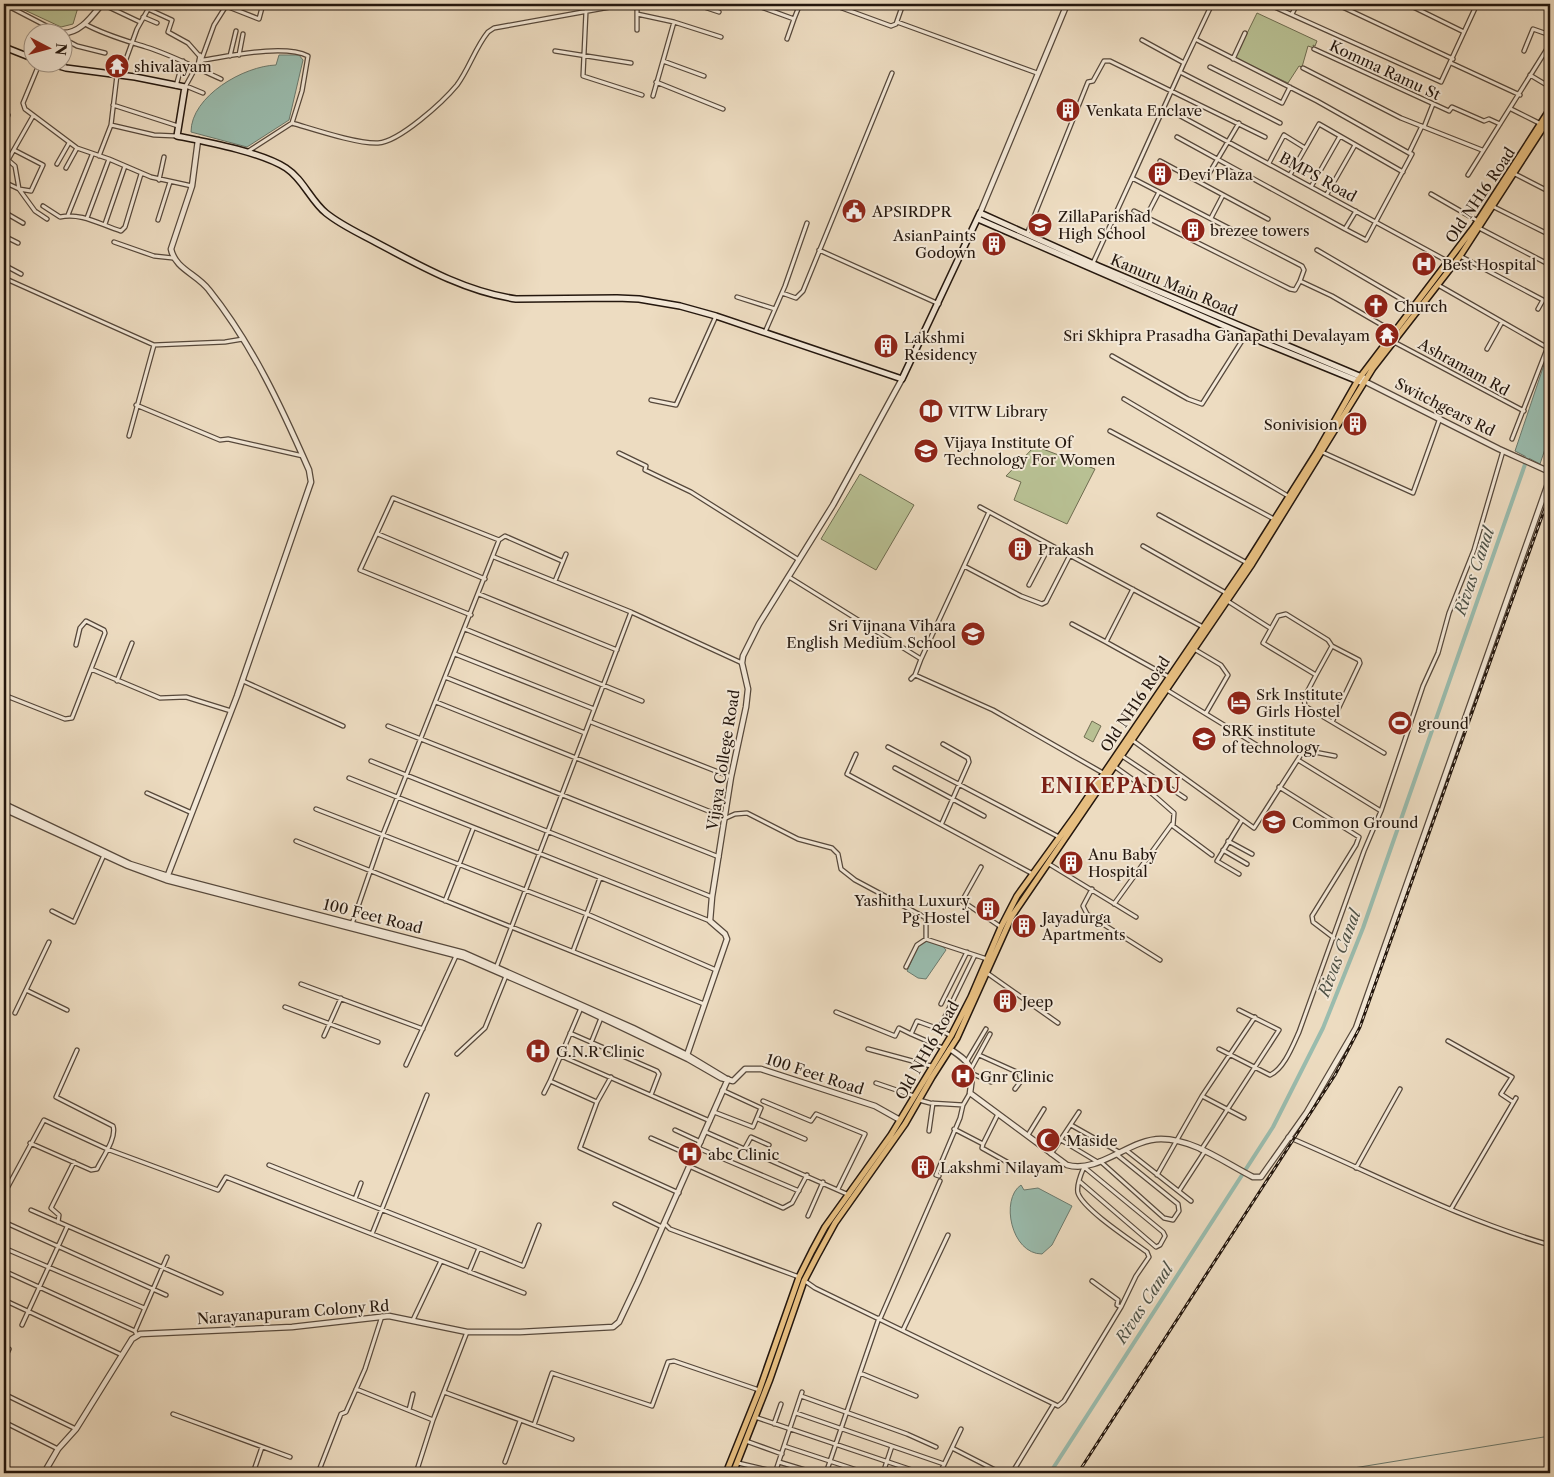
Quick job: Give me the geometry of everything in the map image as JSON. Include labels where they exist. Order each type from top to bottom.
[{"type":"main road","points":[[4,47],[22,54]]},
{"type":"main road","points":[[72,69],[186,87],[177,136],[246,153],[286,168],[293,174],[317,206],[336,221],[428,270],[502,297],[516,299],[639,299],[716,316],[902,379],[939,304],[980,212]]},
{"type":"main road","name":"Old NH16 Road","points":[[733,1473],[755,1417],[802,1279],[835,1223],[905,1124],[932,1066],[952,1036],[971,998],[1000,927],[1033,874],[1202,627],[1225,597],[1322,452],[1363,381],[1460,256],[1550,110]]},
{"type":"main road","name":"Old NH16 Road","points":[[726,1473],[802,1279],[825,1227],[950,1049],[970,1014],[986,972],[1012,916],[1194,649],[1288,496],[1394,332],[1494,207],[1550,117]]},
{"type":"main road","name":"Kanuru Main Road","points":[[980,212],[1027,234],[1053,249],[1363,381]]},
{"type":"main road","name":"Kanuru Main Road","points":[[978,219],[1092,264],[1245,335],[1363,381]]},
{"type":"main road","points":[[900,1120],[905,1124]]},
{"type":"street","points":[[72,31],[84,24],[102,4],[140,22]]},
{"type":"street","points":[[99,156],[111,125],[113,105],[120,76],[140,22],[151,4]]},
{"type":"street","points":[[203,93],[186,87],[202,57],[214,25],[226,5],[259,19],[264,4]]},
{"type":"street","points":[[292,123],[350,138],[376,143],[383,142],[404,131],[443,99],[457,84],[488,32],[494,28],[627,4]]},
{"type":"street","points":[[637,4],[637,30]]},
{"type":"street","points":[[695,4],[719,12]]},
{"type":"street","points":[[753,4],[794,19]]},
{"type":"street","points":[[787,39],[800,4]]},
{"type":"street","points":[[831,4],[891,26],[897,22],[903,4]]},
{"type":"street","points":[[980,212],[1067,4]]},
{"type":"street","points":[[1092,264],[1212,4]]},
{"type":"street","points":[[1268,4],[1438,82],[1443,81],[1476,4]]},
{"type":"street","points":[[1292,14],[1297,4]]},
{"type":"street","points":[[1336,4],[1453,59]]},
{"type":"street","points":[[1406,4],[1464,32]]},
{"type":"street","points":[[4,10],[6,5],[39,22]]},
{"type":"street","points":[[148,9],[172,20],[168,32],[188,43],[202,57],[276,52],[300,52],[308,56],[302,91],[292,123],[263,140],[246,153]]},
{"type":"street","points":[[586,11],[583,76],[642,95]]},
{"type":"street","points":[[637,14],[674,22],[721,37]]},
{"type":"street","points":[[143,17],[157,23]]},
{"type":"street","points":[[653,96],[674,22]]},
{"type":"street","points":[[897,22],[1038,73]]},
{"type":"street","points":[[84,24],[107,36],[197,66],[221,79]]},
{"type":"street","points":[[1524,51],[1534,28],[1550,36]]},
{"type":"street","points":[[230,56],[236,31]]},
{"type":"street","points":[[1232,59],[1245,33]]},
{"type":"street","points":[[239,55],[243,34]]},
{"type":"street","points":[[1142,40],[1184,63]]},
{"type":"street","points":[[1197,40],[1290,87],[1410,153]]},
{"type":"street","points":[[72,43],[105,53]]},
{"type":"street","points":[[1468,175],[1482,150],[1520,95],[1530,75],[1550,44]]},
{"type":"street","name":"Komma Ramu St","points":[[1314,49],[1449,111],[1452,107],[1484,121],[1489,119],[1500,124]]},
{"type":"street","points":[[555,51],[631,63]]},
{"type":"street","points":[[176,86],[184,61]]},
{"type":"street","points":[[1027,234],[1088,82],[1093,81],[1104,61],[1110,61],[1265,137]]},
{"type":"street","points":[[663,62],[704,76]]},
{"type":"street","points":[[1450,63],[1520,95]]},
{"type":"street","points":[[1210,67],[1282,103],[1290,87]]},
{"type":"street","points":[[1303,68],[1401,118],[1482,150]]},
{"type":"street","points":[[36,72],[23,107],[69,143],[92,155],[109,159],[141,174],[159,180],[192,186]]},
{"type":"street","points":[[1180,72],[1280,123]]},
{"type":"street","points":[[782,293],[799,297],[892,74]]},
{"type":"street","points":[[1530,75],[1550,87]]},
{"type":"street","points":[[656,82],[724,109]]},
{"type":"street","points":[[1177,138],[1365,240],[1412,154],[1410,153],[1433,104]]},
{"type":"street","points":[[113,105],[178,126]]},
{"type":"street","points":[[1510,109],[1541,124]]},
{"type":"street","name":"BMPS Road","points":[[1175,113],[1327,194],[1449,263]]},
{"type":"street","points":[[4,126],[8,115]]},
{"type":"street","points":[[33,116],[14,150],[6,159],[15,166],[19,189],[35,211],[47,219]]},
{"type":"street","points":[[1208,177],[1239,124]]},
{"type":"street","points":[[1290,175],[1319,124],[1403,172]]},
{"type":"street","points":[[111,125],[154,135],[177,136]]},
{"type":"street","points":[[1269,163],[1284,135],[1305,148]]},
{"type":"street","points":[[1311,187],[1340,136]]},
{"type":"street","points":[[167,878],[232,711],[311,482],[303,456],[273,388],[243,339],[223,307],[203,282],[177,264],[173,258],[171,249],[192,186],[198,140]]},
{"type":"street","points":[[57,164],[69,143]]},
{"type":"street","points":[[1327,194],[1355,145]]},
{"type":"street","points":[[66,168],[77,148]]},
{"type":"street","points":[[4,182],[19,189],[31,191],[43,165],[14,150]]},
{"type":"street","points":[[68,215],[92,155]]},
{"type":"street","points":[[159,180],[164,157]]},
{"type":"street","points":[[87,218],[109,159]]},
{"type":"street","points":[[1160,161],[1268,220]]},
{"type":"street","points":[[105,224],[124,166]]},
{"type":"street","points":[[43,206],[60,217],[68,215],[87,218],[121,231],[123,230],[141,174]]},
{"type":"street","points":[[1515,174],[1550,192]]},
{"type":"street","points":[[1132,178],[1302,266],[1304,270],[1300,281],[1295,290],[1290,289],[1134,211]]},
{"type":"street","points":[[158,220],[170,182]]},
{"type":"street","points":[[1146,217],[1159,192]]},
{"type":"street","points":[[1431,194],[1550,266]]},
{"type":"street","points":[[1211,218],[1223,195]]},
{"type":"street","points":[[1494,207],[1550,235]]},
{"type":"street","points":[[1346,229],[1356,211]]},
{"type":"street","points":[[4,212],[23,223]]},
{"type":"street","points":[[765,333],[776,309],[807,223]]},
{"type":"street","points":[[4,236],[18,243]]},
{"type":"street","points":[[114,242],[154,256],[173,258]]},
{"type":"street","points":[[819,250],[939,304]]},
{"type":"street","points":[[1317,250],[1415,307]]},
{"type":"street","points":[[1460,256],[1543,300],[1538,308]]},
{"type":"street","points":[[4,265],[21,274]]},
{"type":"street","points":[[4,278],[154,345],[224,342],[243,339]]},
{"type":"street","points":[[1300,281],[1332,296],[1394,332]]},
{"type":"street","points":[[1438,285],[1548,348]]},
{"type":"street","points":[[738,297],[776,309]]},
{"type":"street","points":[[651,400],[676,405],[716,316]]},
{"type":"street","points":[[1487,348],[1502,322]]},
{"type":"street","points":[[1112,356],[1188,399],[1202,404],[1245,335]]},
{"type":"street","points":[[1512,439],[1550,341]]},
{"type":"street","name":"Ashramam Rd","points":[[1394,342],[1524,411]]},
{"type":"street","points":[[129,436],[154,345]]},
{"type":"street","points":[[494,557],[631,612],[742,663],[748,645],[832,505],[902,379]]},
{"type":"street","name":"Switchgears Rd","points":[[1363,381],[1503,451],[1550,472]]},
{"type":"street","points":[[1124,399],[1288,496]]},
{"type":"street","points":[[136,405],[220,440],[228,439],[303,456]]},
{"type":"street","points":[[1322,452],[1413,493],[1440,418]]},
{"type":"street","points":[[1110,431],[1274,519]]},
{"type":"street","points":[[1219,1049],[1270,1075],[1274,1073],[1286,1056],[1299,1032],[1364,851],[1381,811],[1423,688],[1438,652],[1449,613],[1474,550],[1503,451]]},
{"type":"street","points":[[620,453],[646,466],[645,470],[692,492],[799,560]]},
{"type":"street","points":[[970,1093],[1067,1165],[1084,1166],[1152,1140],[1177,1141],[1203,1150],[1253,1177],[1261,1177],[1327,1080],[1356,1028],[1550,478]]},
{"type":"street","points":[[471,615],[360,570],[393,498],[499,540]]},
{"type":"street","points":[[980,507],[1202,627]]},
{"type":"street","points":[[911,679],[915,675],[989,512]]},
{"type":"street","points":[[1159,515],[1247,563]]},
{"type":"street","points":[[378,534],[485,579]]},
{"type":"street","points":[[352,924],[383,834],[494,557],[499,540],[504,536],[562,561]]},
{"type":"street","points":[[1029,585],[1050,545]]},
{"type":"street","points":[[1143,546],[1225,597],[1270,628]]},
{"type":"street","points":[[555,581],[566,554]]},
{"type":"street","points":[[964,566],[1021,596],[1042,604],[1046,602],[1070,555]]},
{"type":"street","points":[[789,577],[921,659]]},
{"type":"street","points":[[1106,642],[1133,589]]},
{"type":"street","points":[[479,594],[617,650]]},
{"type":"street","points":[[496,969],[631,612]]},
{"type":"street","points":[[1316,675],[1265,646],[1264,640],[1278,616],[1286,614],[1328,640],[1332,646],[1358,660],[1360,663],[1332,722]]},
{"type":"street","points":[[4,695],[70,719],[105,633],[104,630],[86,621],[80,628],[76,645]]},
{"type":"street","points":[[1072,624],[1169,676]]},
{"type":"street","points":[[465,629],[642,702]]},
{"type":"street","points":[[117,681],[132,642]]},
{"type":"street","points":[[1332,646],[1303,702],[1305,706],[1384,753]]},
{"type":"street","points":[[1194,649],[1221,665],[1228,675],[1206,713]]},
{"type":"street","points":[[455,654],[594,709]]},
{"type":"street","name":"Vijaya College Road","points":[[710,921],[731,777],[748,688],[742,663]]},
{"type":"street","points":[[91,669],[160,698],[186,696],[232,711]]},
{"type":"street","points":[[915,675],[1000,714],[1103,773]]},
{"type":"street","points":[[445,677],[585,733]]},
{"type":"street","points":[[242,681],[344,726]]},
{"type":"street","points":[[1167,690],[1260,747]]},
{"type":"street","points":[[436,702],[726,818],[735,814],[747,813],[798,839],[832,848],[838,854],[841,869],[855,880],[926,918],[926,939]]},
{"type":"street","points":[[591,722],[731,777]]},
{"type":"street","points":[[388,726],[719,857]]},
{"type":"street","points":[[1132,740],[1254,828],[1304,750],[1336,756]]},
{"type":"street","points":[[942,823],[954,799],[969,760],[943,744]]},
{"type":"street","points":[[888,747],[1059,837]]},
{"type":"street","points":[[856,754],[847,774],[942,823],[1033,874]]},
{"type":"street","points":[[1121,756],[1185,798]]},
{"type":"street","points":[[1298,760],[1381,811]]},
{"type":"street","points":[[370,761],[712,897]]},
{"type":"street","points":[[1114,766],[1149,791],[1174,813],[1172,824],[1114,904]]},
{"type":"street","points":[[894,768],[984,816]]},
{"type":"street","points":[[349,778],[710,921],[725,934],[727,939],[687,1055]]},
{"type":"street","points":[[1279,787],[1353,831],[1359,837],[1312,916],[1313,922],[1334,938]]},
{"type":"street","points":[[147,793],[192,813]]},
{"type":"street","name":"100 Feet Road","points":[[4,804],[130,864],[167,878],[464,953],[506,976],[581,1008],[688,1059],[721,1078],[736,1079],[745,1069],[761,1069],[875,1106],[900,1120]]},
{"type":"street","name":"100 Feet Road","points":[[4,808],[104,855],[167,878],[456,956],[496,969],[585,1004],[687,1055],[726,1079]]},
{"type":"street","points":[[316,809],[525,892],[587,914],[716,970]]},
{"type":"street","points":[[1240,874],[1216,861],[1242,820]]},
{"type":"street","points":[[1172,824],[1212,855]]},
{"type":"street","points":[[445,900],[473,828]]},
{"type":"street","points":[[296,841],[704,1004]]},
{"type":"street","points":[[1228,841],[1252,854]]},
{"type":"street","points":[[1223,850],[1247,864]]},
{"type":"street","points":[[52,911],[74,922],[104,855]]},
{"type":"street","points":[[1049,864],[1136,917]]},
{"type":"street","points":[[981,867],[962,901],[1000,927]]},
{"type":"street","points":[[573,951],[600,878]]},
{"type":"street","points":[[1092,889],[1083,906],[1087,914],[1160,960]]},
{"type":"street","points":[[926,939],[987,959]]},
{"type":"street","points":[[906,967],[917,945],[926,939]]},
{"type":"street","points":[[16,1013],[49,942]]},
{"type":"street","points":[[941,1004],[967,952]]},
{"type":"street","points":[[939,1029],[975,955]]},
{"type":"street","points":[[406,1065],[456,956]]},
{"type":"street","points":[[986,972],[1058,1023]]},
{"type":"street","points":[[456,1054],[485,1028],[506,976]]},
{"type":"street","points":[[301,984],[423,1030]]},
{"type":"street","points":[[26,990],[67,1010]]},
{"type":"street","points":[[324,1036],[341,998]]},
{"type":"street","points":[[285,1006],[378,1042]]},
{"type":"street","points":[[544,1094],[581,1008]]},
{"type":"street","points":[[1179,1191],[1227,1109],[1279,1030],[1239,1010]]},
{"type":"street","points":[[836,1012],[895,1036],[899,1028],[943,1048]]},
{"type":"street","points":[[1157,1175],[1202,1096],[1255,1017]]},
{"type":"street","points":[[591,1043],[601,1018]]},
{"type":"street","points":[[911,1034],[917,1021],[952,1036]]},
{"type":"street","points":[[967,1060],[986,1029]]},
{"type":"street","points":[[570,1033],[636,1061],[659,1074],[651,1095]]},
{"type":"street","points":[[972,1067],[990,1034]]},
{"type":"street","points":[[1448,1041],[1512,1077],[1501,1094],[1513,1102]]},
{"type":"street","points":[[868,1049],[932,1066]]},
{"type":"street","points":[[939,1176],[936,1174],[960,1118],[963,1105],[970,1093],[973,1074],[972,1067],[967,1060],[950,1049]]},
{"type":"street","points":[[30,1143],[91,1170],[97,1169],[114,1134],[113,1126],[56,1097],[77,1050]]},
{"type":"street","points":[[979,1055],[1019,1073],[1021,1081],[1015,1089]]},
{"type":"street","points":[[561,1056],[710,1121]]},
{"type":"street","points":[[973,1074],[991,1082]]},
{"type":"street","points":[[611,1077],[597,1102],[580,1148],[679,1193]]},
{"type":"street","name":"Narayanapuram Colony Rd","points":[[136,1333],[292,1327],[382,1316],[413,1320],[467,1332],[520,1332],[612,1327],[619,1322],[691,1167],[726,1079]]},
{"type":"street","points":[[550,1080],[597,1102]]},
{"type":"street","points":[[876,1083],[933,1103],[963,1105]]},
{"type":"street","points":[[1356,1168],[1400,1089]]},
{"type":"street","points":[[714,1112],[754,1127],[758,1119],[761,1108],[722,1090]]},
{"type":"street","points":[[372,1234],[427,1095]]},
{"type":"street","points":[[1202,1096],[1244,1118]]},
{"type":"street","points":[[1451,1209],[1516,1098]]},
{"type":"street","points":[[763,1101],[811,1121],[816,1114],[865,1134],[838,1188]]},
{"type":"street","points":[[929,1131],[933,1103]]},
{"type":"street","points":[[1028,1136],[1044,1109]]},
{"type":"street","points":[[1051,1154],[1079,1112]]},
{"type":"street","points":[[998,1113],[982,1148],[1007,1162]]},
{"type":"street","points":[[758,1119],[804,1139]]},
{"type":"street","points":[[4,1194],[44,1120],[107,1149],[218,1190],[226,1177],[524,1293]]},
{"type":"street","points":[[1061,1140],[1098,1161],[1164,1218],[1172,1220],[1179,1211],[1178,1204],[1118,1153],[1071,1124]]},
{"type":"street","points":[[954,1129],[983,1144]]},
{"type":"street","points":[[675,1130],[701,1142]]},
{"type":"street","points":[[706,1132],[838,1188],[849,1195]]},
{"type":"street","points":[[746,1148],[751,1137],[769,1145]]},
{"type":"street","points":[[1288,1137],[1496,1228],[1550,1246]]},
{"type":"street","points":[[651,1138],[695,1158]]},
{"type":"street","points":[[698,1148],[799,1191]]},
{"type":"street","points":[[1126,1150],[1191,1201]]},
{"type":"street","points":[[58,1222],[59,1215],[51,1208],[74,1162]]},
{"type":"street","points":[[269,1165],[523,1266],[539,1225]]},
{"type":"street","points":[[615,1204],[662,1227],[802,1279],[815,1288],[1058,1406],[1064,1401],[1121,1307],[1149,1254],[1100,1217],[1082,1200],[1077,1189],[1084,1166]]},
{"type":"street","points":[[1079,1181],[1154,1245],[1160,1245],[1165,1236],[1164,1232],[1084,1166]]},
{"type":"street","points":[[691,1167],[783,1208],[789,1207],[808,1176]]},
{"type":"street","points":[[826,1473],[880,1319],[940,1181]]},
{"type":"street","points":[[808,1216],[823,1182]]},
{"type":"street","points":[[355,1199],[361,1183]]},
{"type":"street","points":[[31,1210],[162,1269],[221,1293]]},
{"type":"street","points":[[4,1222],[166,1295]]},
{"type":"street","points":[[22,1324],[67,1227]]},
{"type":"street","points":[[662,1227],[670,1229]]},
{"type":"street","points":[[903,1330],[948,1235]]},
{"type":"street","points":[[4,1248],[144,1308]]},
{"type":"street","points":[[469,1272],[478,1248]]},
{"type":"street","points":[[44,1473],[58,1449],[76,1429],[136,1333],[144,1308],[167,1257]]},
{"type":"street","points":[[413,1320],[441,1261]]},
{"type":"street","points":[[4,1272],[136,1333]]},
{"type":"street","points":[[1092,1281],[1118,1300],[1117,1305],[1121,1307]]},
{"type":"street","points":[[4,1300],[122,1355]]},
{"type":"street","points":[[318,1473],[340,1414],[346,1412],[365,1369],[382,1316]]},
{"type":"street","points":[[416,1473],[433,1420],[467,1332]]},
{"type":"street","points":[[4,1360],[9,1348]]},
{"type":"street","points":[[534,1425],[552,1373],[652,1406],[668,1362],[674,1361],[759,1391]]},
{"type":"street","points":[[860,1373],[916,1396]]},
{"type":"street","points":[[356,1389],[433,1420]]},
{"type":"street","points":[[444,1392],[520,1421],[572,1438]]},
{"type":"street","points":[[4,1394],[76,1429]]},
{"type":"street","points":[[409,1410],[413,1394]]},
{"type":"street","points":[[737,1463],[776,1473],[802,1394],[936,1447]]},
{"type":"street","points":[[774,1424],[781,1404]]},
{"type":"street","points":[[1012,1473],[1054,1404]]},
{"type":"street","points":[[796,1413],[944,1464]]},
{"type":"street","points":[[173,1414],[290,1457]]},
{"type":"street","points":[[755,1417],[921,1473]]},
{"type":"street","points":[[505,1462],[520,1421]]},
{"type":"street","points":[[4,1422],[58,1449]]},
{"type":"street","points":[[940,1473],[961,1430]]},
{"type":"street","points":[[746,1441],[782,1454]]},
{"type":"street","points":[[784,1446],[866,1473]]},
{"type":"street","points":[[883,1473],[892,1446]]},
{"type":"street","points":[[253,1473],[262,1447]]},
{"type":"street","points":[[952,1448],[1001,1473]]},
{"type":"street","points":[[779,1462],[815,1473]]},
{"type":"shaded area","points":[[19,4],[79,4],[72,24],[72,22],[50,22],[18,7]]},
{"type":"shaded area","points":[[1257,13],[1317,41],[1315,46],[1313,45],[1314,48],[1308,46],[1302,67],[1299,66],[1288,83],[1235,58]]},
{"type":"shaded area","points":[[279,55],[299,55],[303,60],[289,120],[247,147],[191,132],[193,119],[209,95],[235,77],[249,71],[276,65]]},
{"type":"shaded area","points":[[1550,347],[1550,434],[1540,464],[1515,451]]},
{"type":"shaded area","points":[[1035,446],[1095,469],[1067,524],[1014,500],[1021,482],[1006,476]]},
{"type":"shaded area","points":[[860,474],[914,505],[876,570],[821,539]]},
{"type":"shaded area","points":[[1092,721],[1101,726],[1093,742],[1084,737]]},
{"type":"shaded area","points":[[927,941],[941,944],[946,950],[926,979],[918,978],[907,971],[919,944]]},
{"type":"shaded area","points":[[1021,1185],[1024,1190],[1038,1188],[1072,1206],[1052,1245],[1042,1254],[1031,1252],[1023,1245],[1016,1236],[1012,1225],[1011,1202],[1015,1192]]},
{"type":"waterway","name":"Rivas Canal","points":[[1050,1473],[1273,1127],[1323,1028],[1363,928],[1529,453]]},
{"type":"waterway","points":[[1323,1473],[1550,1436]]},
{"type":"railway","points":[[1078,1473],[1335,1075],[1360,1027],[1550,494]]},
{"type":"place","name":"shivalayam","points":[[117,66]]},
{"type":"place","name":"Venkata Enclave","points":[[1068,110]]},
{"type":"place","name":"Devi Plaza","points":[[1160,174]]},
{"type":"place","name":"APSIRDPR","points":[[854,211]]},
{"type":"place","name":"ZillaParishad High School","points":[[1040,225]]},
{"type":"place","name":"brezee towers","points":[[1193,230]]},
{"type":"place","name":"AsianPaints Godown","points":[[994,244]]},
{"type":"place","name":"Best Hospital","points":[[1424,264]]},
{"type":"place","name":"Church","points":[[1376,306]]},
{"type":"place","name":"Sri Skhipra Prasadha Ganapathi Devalayam","points":[[1387,335]]},
{"type":"place","name":"Lakshmi Residency","points":[[886,346]]},
{"type":"place","name":"VITW Library","points":[[931,411]]},
{"type":"place","name":"Sonivision","points":[[1355,424]]},
{"type":"place","name":"Vijaya Institute Of Technology For Women","points":[[926,451]]},
{"type":"place","name":"Prakash","points":[[1020,549]]},
{"type":"place","name":"Sri Vijnana Vihara English Medium School","points":[[973,634]]},
{"type":"place","name":"Srk Institute Girls Hostel","points":[[1239,703]]},
{"type":"place","name":"ground","points":[[1400,723]]},
{"type":"place","name":"SRK institute of technology","points":[[1204,739]]},
{"type":"place","name":"Common Ground","points":[[1274,822]]},
{"type":"place","name":"Anu Baby Hospital","points":[[1071,863]]},
{"type":"place","name":"Yashitha Luxury Pg Hostel","points":[[988,909]]},
{"type":"place","name":"Jayadurga Apartments","points":[[1024,926]]},
{"type":"place","name":"Jeep","points":[[1005,1001]]},
{"type":"place","name":"G.N.R Clinic","points":[[538,1051]]},
{"type":"place","name":"Gnr Clinic","points":[[963,1076]]},
{"type":"place","name":"Maside","points":[[1048,1140]]},
{"type":"place","name":"abc Clinic","points":[[690,1154]]},
{"type":"place","name":"Lakshmi Nilayam","points":[[923,1167]]},
{"type":"district","name":"ENIKEPADU","points":[[1111,786]]}]
